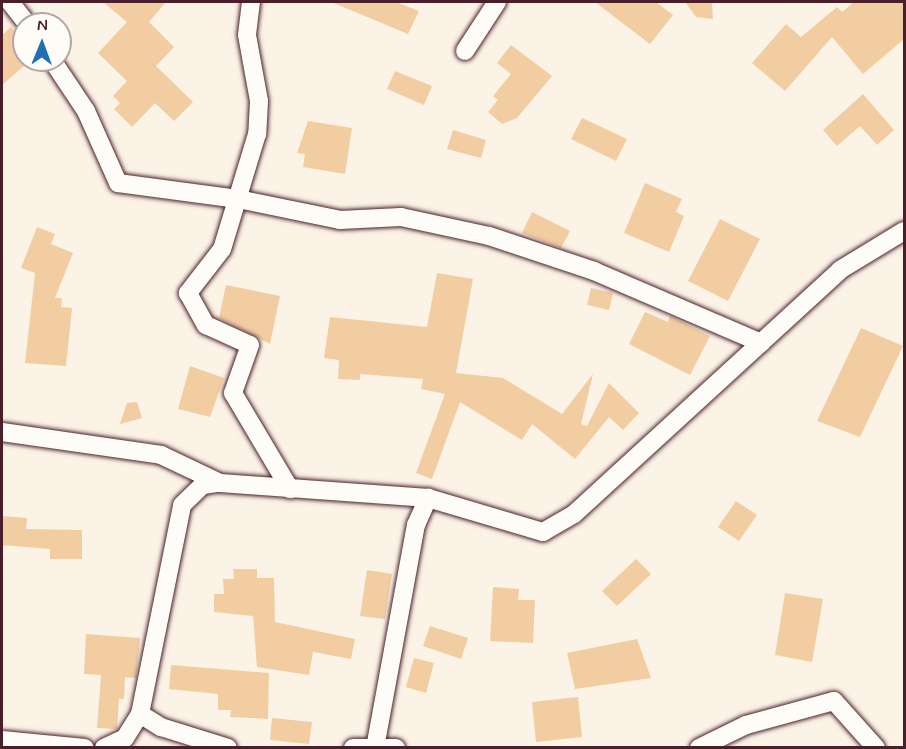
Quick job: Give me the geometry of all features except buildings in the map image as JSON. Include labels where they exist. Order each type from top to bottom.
[{"type":"street","points":[[251,2],[247,35],[259,101],[257,134],[222,249],[188,293],[206,325],[250,345],[234,393],[290,489]]},
{"type":"street","points":[[465,51],[497,2]]},
{"type":"street","points":[[60,72],[86,111],[118,183],[238,199],[340,220],[401,217],[489,236],[594,271],[761,343]]},
{"type":"street","points":[[104,747],[125,738],[140,714],[183,505],[203,485],[220,483],[428,498],[543,532],[574,514],[840,270],[904,231]]},
{"type":"street","points":[[2,432],[162,454],[220,483]]},
{"type":"street","points":[[375,747],[416,525],[428,498]]},
{"type":"street","points":[[699,747],[746,725],[834,701],[876,747]]},
{"type":"street","points":[[140,714],[160,727],[228,747]]},
{"type":"street","points":[[2,740],[83,747]]},
{"type":"street","points":[[353,747],[369,747]]},
{"type":"street","points":[[386,747],[396,747]]}]
